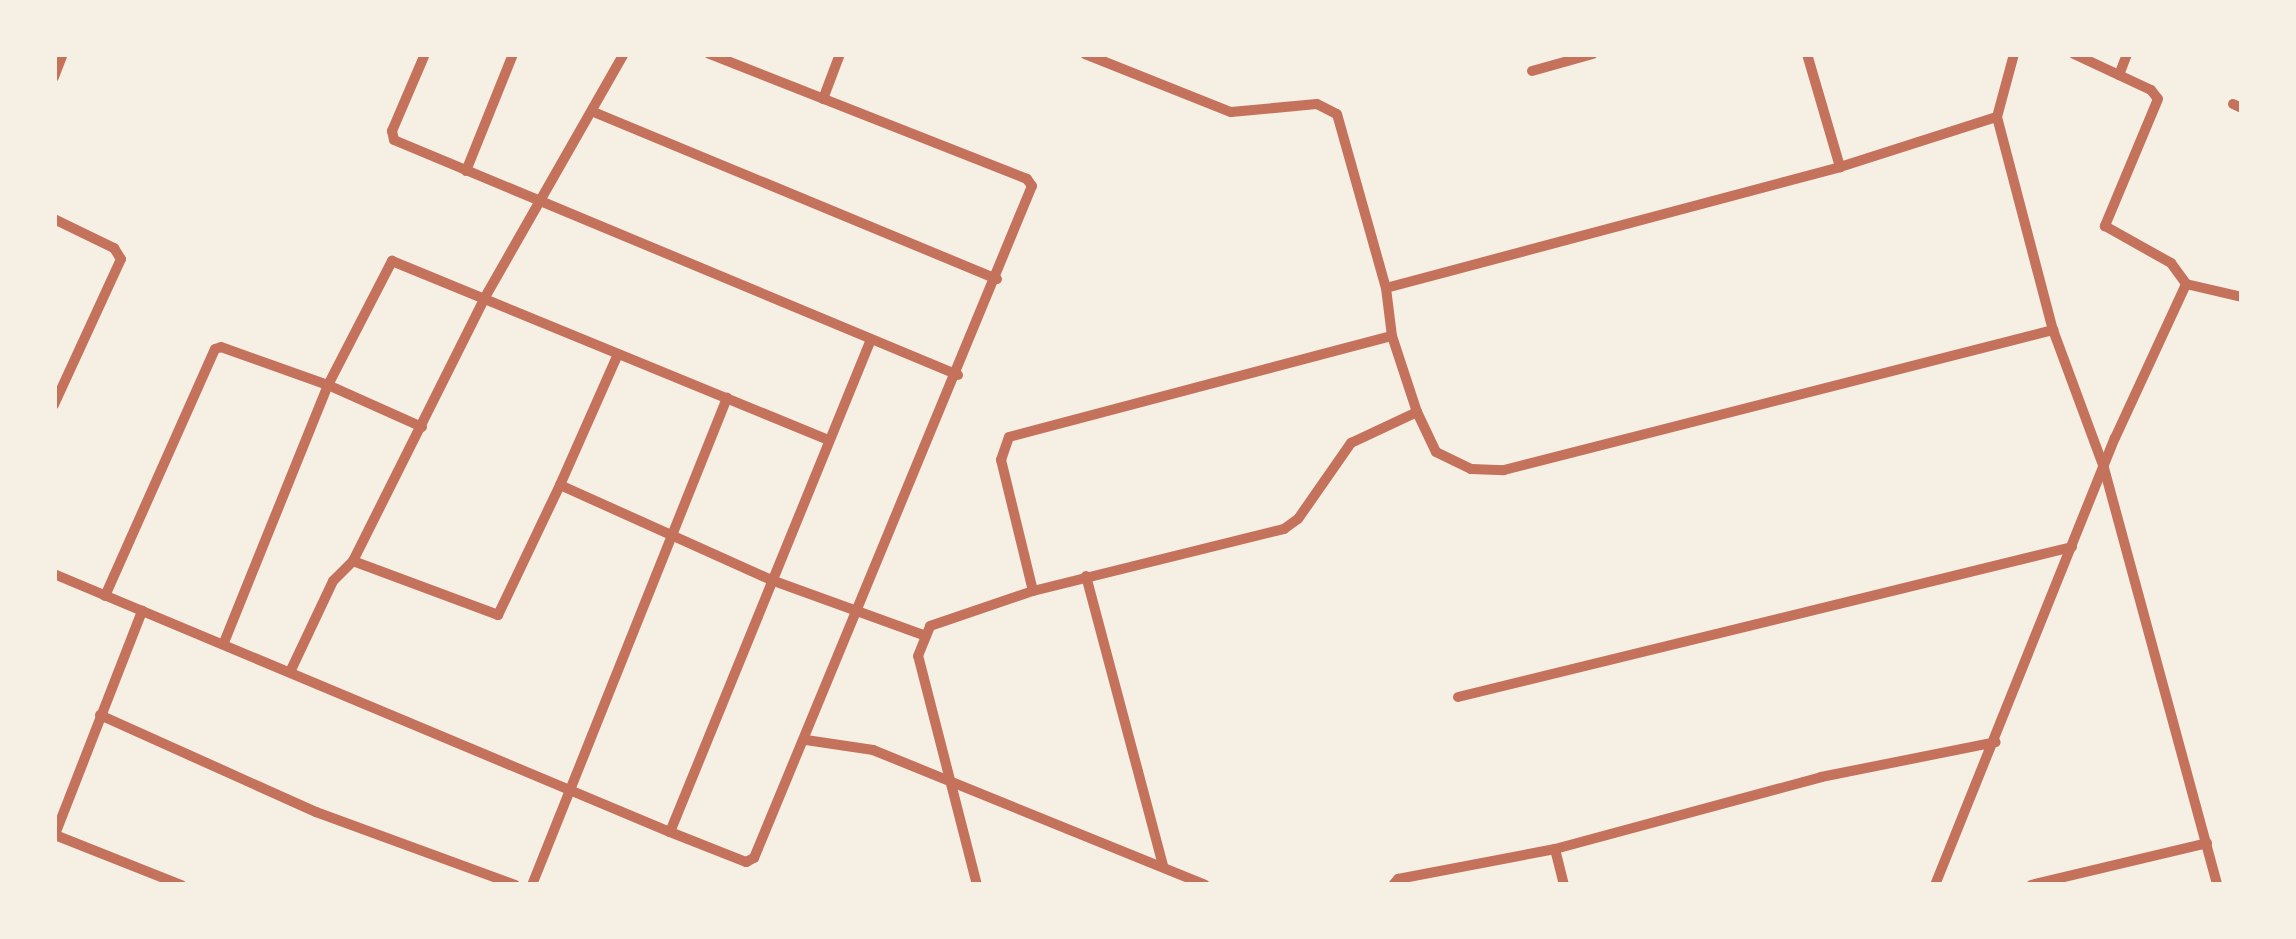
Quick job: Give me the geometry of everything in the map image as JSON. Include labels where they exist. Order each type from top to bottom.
[{"type":"street","points":[[54,77],[63,54]]},
{"type":"street","points":[[425,54],[392,139],[958,376]]},
{"type":"street","points":[[466,171],[513,54]]},
{"type":"street","points":[[291,670],[334,580],[353,561],[484,299],[596,113],[624,54]]},
{"type":"street","points":[[54,574],[570,785],[670,832],[751,861],[806,740],[855,611],[958,376],[1032,189],[1030,181],[710,54]]},
{"type":"street","points":[[823,99],[840,54]]},
{"type":"street","points":[[1085,54],[1231,112],[1306,104],[1331,109],[1343,122],[1387,288],[1392,336],[1417,412],[1443,458],[1471,469],[1504,470],[2053,330]]},
{"type":"street","points":[[1532,70],[1593,54]]},
{"type":"street","points":[[1807,54],[1840,167]]},
{"type":"street","points":[[2014,54],[1997,117],[2053,330],[2104,468],[2217,885]]},
{"type":"street","points":[[2074,54],[2158,99],[2105,226],[2170,263],[2186,284],[2242,297]]},
{"type":"street","points":[[2119,75],[2127,54]]},
{"type":"street","points":[[596,113],[997,279]]},
{"type":"street","points":[[1387,288],[1840,167],[1997,117]]},
{"type":"street","points":[[54,219],[114,248],[121,260],[54,405]]},
{"type":"street","points":[[224,643],[328,385],[389,262],[830,440]]},
{"type":"street","points":[[1935,885],[2104,468],[2186,284]]},
{"type":"street","points":[[1033,590],[1001,460],[1009,437],[1392,336]]},
{"type":"street","points":[[670,832],[870,342]]},
{"type":"street","points":[[105,596],[215,349],[328,385],[422,427]]},
{"type":"street","points":[[353,561],[499,615],[617,354]]},
{"type":"street","points":[[532,885],[727,398]]},
{"type":"street","points":[[977,885],[918,656],[923,634],[940,619],[1033,590],[1284,529],[1298,519],[1346,447],[1370,430],[1417,412]]},
{"type":"street","points":[[560,485],[774,580],[923,634]]},
{"type":"street","points":[[1458,697],[2072,547]]},
{"type":"street","points":[[1086,576],[1162,866]]},
{"type":"street","points":[[142,611],[54,836],[180,885]]},
{"type":"street","points":[[100,716],[316,812],[515,885]]},
{"type":"street","points":[[806,740],[873,750],[1205,885]]},
{"type":"street","points":[[1393,885],[1555,849],[1821,777],[1996,742]]},
{"type":"street","points":[[2031,885],[2207,843]]},
{"type":"street","points":[[1555,849],[1564,885]]}]
